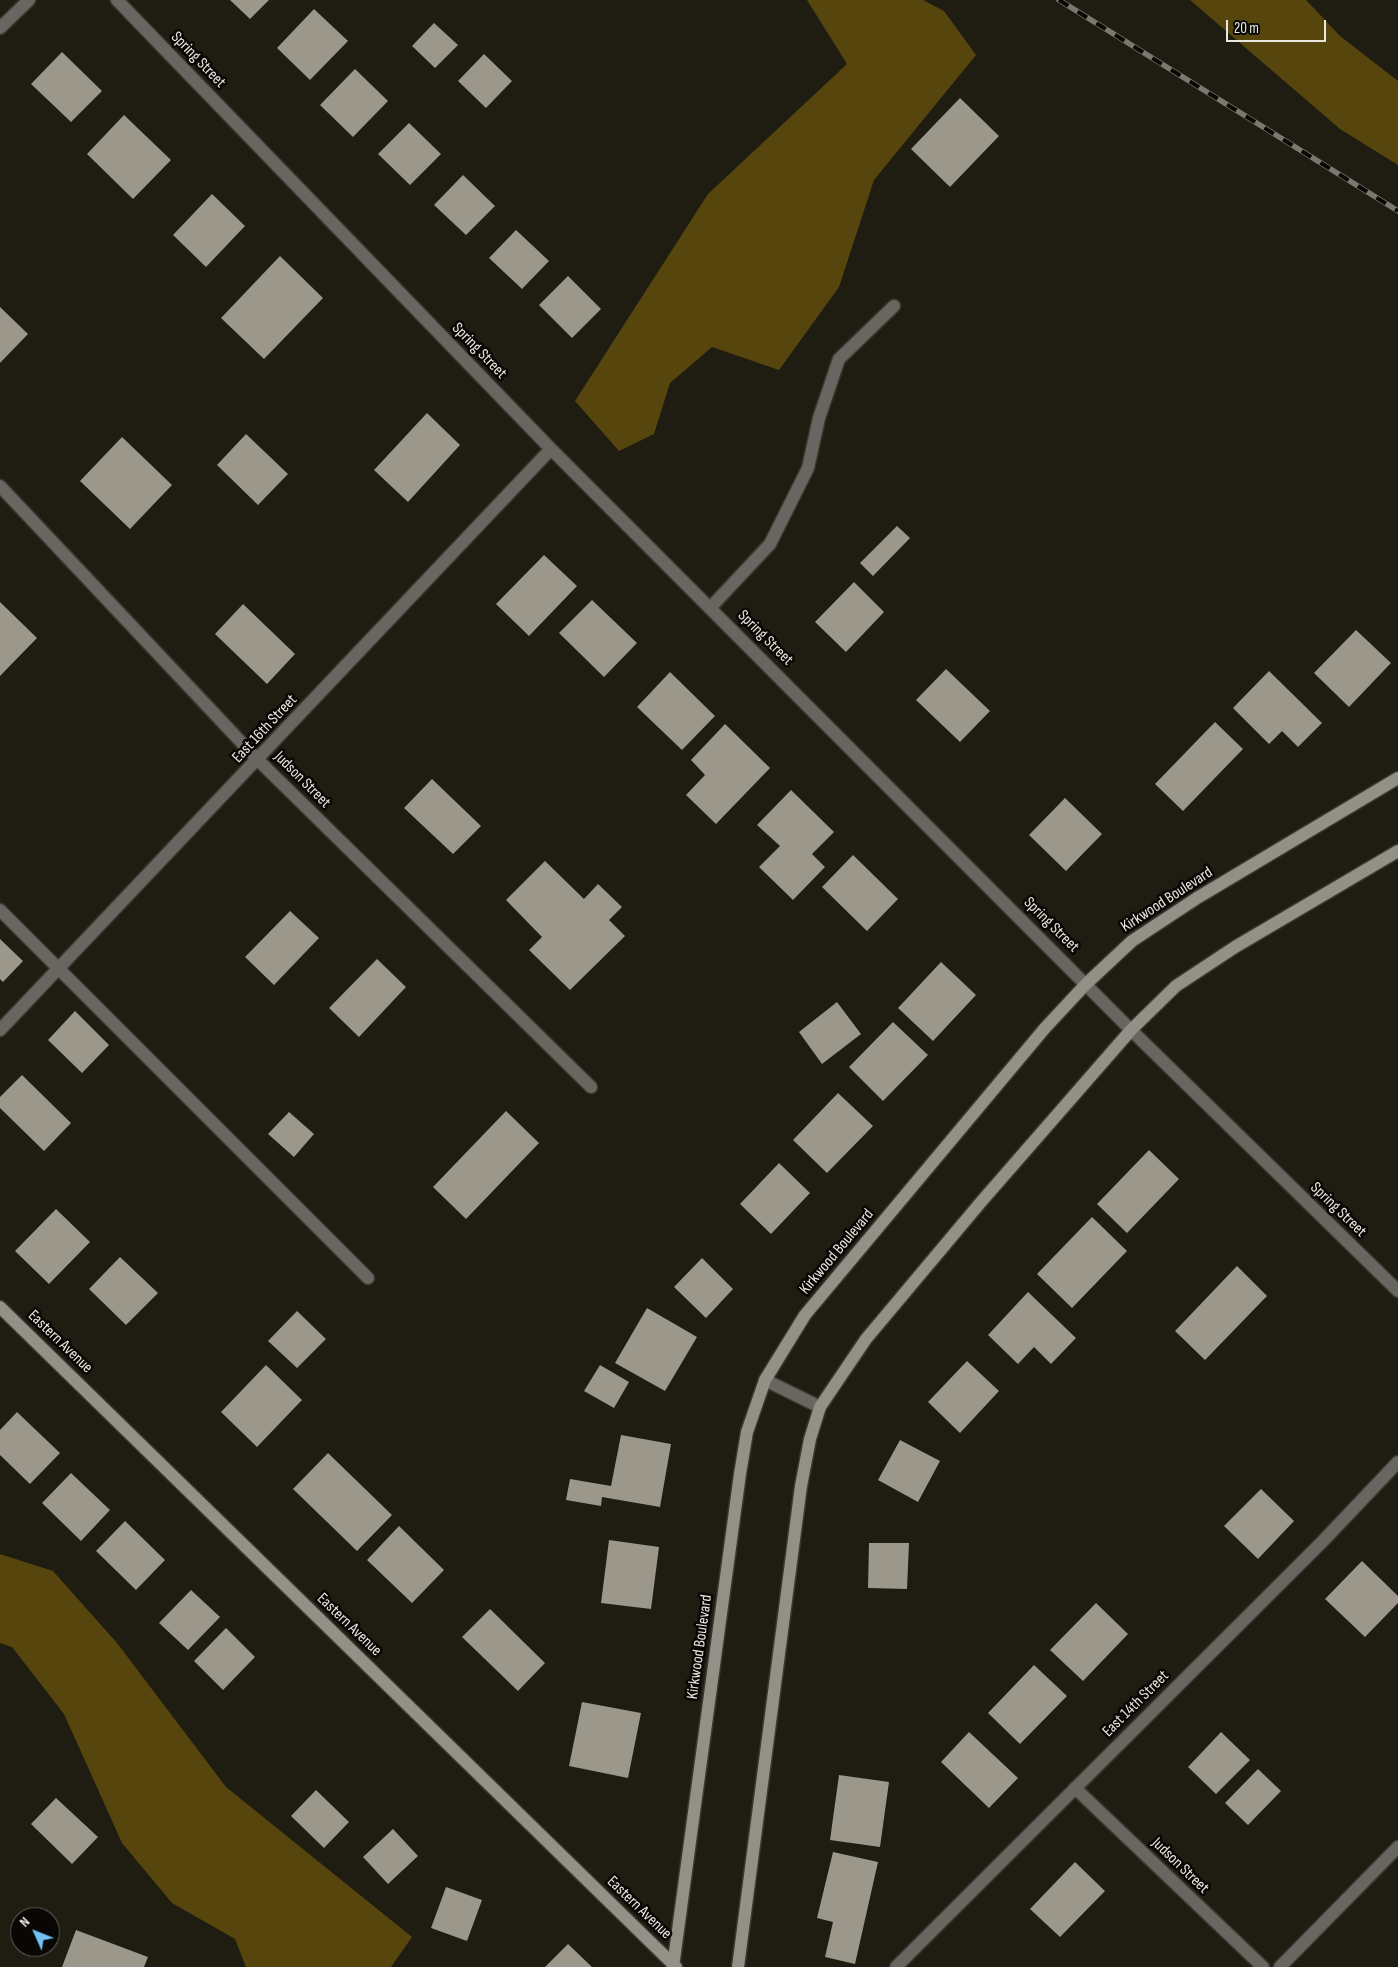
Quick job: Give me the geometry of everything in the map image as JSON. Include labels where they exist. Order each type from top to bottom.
[{"type":"street","points":[[0,28],[29,0]]},
{"type":"street","name":"Spring Street","points":[[117,0],[551,449],[711,607],[1131,1030],[1398,1291]]},
{"type":"street","points":[[711,607],[770,544],[808,468],[819,418],[839,359],[894,306]]},
{"type":"street","name":"East 16th Street","points":[[0,1030],[551,449]]},
{"type":"street","name":"Judson Street","points":[[0,486],[258,760],[591,1087]]},
{"type":"street","name":"Kirkwood Boulevard","points":[[674,1966],[740,1474],[747,1432],[765,1380],[805,1315],[1039,1036],[1086,984],[1132,940],[1197,898],[1398,778]]},
{"type":"street","points":[[738,1967],[801,1486],[810,1439],[820,1407],[866,1339],[981,1202],[1131,1030],[1176,986],[1235,947],[1398,851]]},
{"type":"street","points":[[0,910],[368,1278]]},
{"type":"street","name":"Eastern Avenue","points":[[0,1307],[674,1966]]},
{"type":"street","points":[[765,1380],[820,1407]]},
{"type":"street","name":"East 14th Street","points":[[896,1967],[1323,1541],[1398,1462]]},
{"type":"street","name":"Judson Street","points":[[1075,1788],[1263,1967]]},
{"type":"street","points":[[1280,1967],[1398,1847]]},
{"type":"shaded area","points":[[807,0],[923,0],[944,11],[976,55],[874,180],[839,287],[779,370],[712,347],[670,383],[654,434],[619,451],[575,401],[708,194],[847,64]]},
{"type":"shaded area","points":[[1190,0],[1306,0],[1340,36],[1398,81],[1398,165],[1340,129]]},
{"type":"shaded area","points":[[0,1554],[53,1571],[117,1643],[226,1787],[412,1937],[391,1967],[246,1967],[235,1939],[172,1903],[122,1843],[64,1714],[12,1647],[0,1643]]},
{"type":"building","points":[[230,0],[269,0],[250,19]]},
{"type":"building","points":[[314,9],[348,41],[310,80],[277,48]]},
{"type":"building","points":[[434,23],[458,45],[435,68],[412,46]]},
{"type":"building","points":[[62,52],[102,91],[71,122],[31,84]]},
{"type":"building","points":[[484,54],[512,81],[486,108],[458,81]]},
{"type":"building","points":[[355,69],[388,101],[353,137],[320,105]]},
{"type":"building","points":[[960,98],[999,136],[950,187],[911,149]]},
{"type":"building","points":[[124,115],[171,160],[133,199],[87,154]]},
{"type":"building","points":[[409,123],[441,154],[410,185],[378,154]]},
{"type":"building","points":[[463,175],[495,206],[466,235],[434,205]]},
{"type":"building","points":[[212,194],[245,226],[206,267],[173,235]]},
{"type":"building","points":[[516,230],[549,261],[522,289],[489,258]]},
{"type":"building","points":[[280,256],[323,298],[264,359],[221,318]]},
{"type":"building","points":[[568,276],[601,309],[572,338],[539,305]]},
{"type":"building","points":[[0,307],[28,334],[0,363]]},
{"type":"building","points":[[427,413],[460,445],[408,502],[374,470]]},
{"type":"building","points":[[246,434],[288,474],[258,505],[217,465]]},
{"type":"building","points":[[122,437],[172,485],[130,529],[80,481]]},
{"type":"building","points":[[897,526],[910,538],[873,576],[860,563]]},
{"type":"building","points":[[544,555],[577,586],[529,636],[496,604]]},
{"type":"building","points":[[854,582],[884,612],[846,652],[815,622]]},
{"type":"building","points":[[592,600],[637,643],[604,677],[559,633]]},
{"type":"building","points":[[0,602],[37,638],[0,676]]},
{"type":"building","points":[[243,604],[295,654],[267,684],[215,634]]},
{"type":"building","points":[[1356,630],[1391,663],[1349,707],[1314,673]]},
{"type":"building","points":[[946,669],[990,711],[960,742],[916,700]]},
{"type":"building","points":[[1269,671],[1322,723],[1298,747],[1282,731],[1269,744],[1233,708]]},
{"type":"building","points":[[670,672],[715,716],[682,750],[637,707]]},
{"type":"building","points":[[1215,722],[1243,749],[1183,811],[1155,784]]},
{"type":"building","points":[[725,724],[770,768],[716,824],[686,795],[705,775],[691,760]]},
{"type":"building","points":[[432,779],[481,826],[453,854],[404,808]]},
{"type":"building","points":[[791,790],[834,832],[812,854],[825,867],[793,900],[759,867],[780,846],[757,825]]},
{"type":"building","points":[[1065,798],[1102,834],[1066,871],[1029,835]]},
{"type":"building","points":[[853,855],[898,899],[867,931],[822,887]]},
{"type":"building","points":[[545,861],[584,899],[598,884],[622,907],[609,920],[625,936],[570,990],[529,950],[542,937],[506,900]]},
{"type":"building","points":[[290,911],[319,938],[274,985],[245,957]]},
{"type":"building","points":[[0,939],[23,961],[3,982],[0,979]]},
{"type":"building","points":[[377,959],[406,987],[359,1037],[329,1008]]},
{"type":"building","points":[[941,962],[976,995],[933,1041],[898,1008]]},
{"type":"building","points":[[837,1002],[861,1034],[822,1064],[799,1032]]},
{"type":"building","points":[[75,1011],[109,1045],[82,1073],[48,1040]]},
{"type":"building","points":[[893,1022],[928,1055],[883,1101],[849,1067]]},
{"type":"building","points":[[22,1075],[71,1123],[44,1151],[0,1108],[0,1097]]},
{"type":"building","points":[[838,1093],[873,1126],[827,1173],[793,1140]]},
{"type":"building","points":[[506,1111],[539,1143],[466,1219],[433,1187]]},
{"type":"building","points":[[289,1112],[314,1134],[294,1157],[268,1134]]},
{"type":"building","points":[[1149,1150],[1179,1179],[1127,1233],[1097,1204]]},
{"type":"building","points":[[779,1163],[810,1193],[771,1234],[740,1204]]},
{"type":"building","points":[[56,1209],[90,1242],[49,1284],[15,1251]]},
{"type":"building","points":[[1092,1217],[1127,1251],[1072,1308],[1037,1274]]},
{"type":"building","points":[[120,1257],[158,1293],[126,1325],[89,1289]]},
{"type":"building","points":[[702,1258],[733,1289],[706,1318],[674,1287]]},
{"type":"building","points":[[1237,1266],[1267,1296],[1205,1360],[1175,1331]]},
{"type":"building","points":[[1028,1292],[1076,1338],[1051,1364],[1034,1347],[1018,1364],[988,1335]]},
{"type":"building","points":[[647,1308],[697,1337],[665,1391],[615,1363]]},
{"type":"building","points":[[297,1311],[326,1339],[297,1368],[268,1341]]},
{"type":"building","points":[[967,1361],[999,1391],[960,1433],[928,1402]]},
{"type":"building","points":[[266,1365],[302,1400],[257,1447],[221,1412]]},
{"type":"building","points":[[600,1365],[629,1382],[614,1408],[584,1391]]},
{"type":"building","points":[[17,1412],[60,1453],[30,1484],[0,1455],[0,1430]]},
{"type":"building","points":[[621,1435],[671,1444],[660,1507],[602,1497],[601,1506],[566,1500],[570,1479],[611,1486]]},
{"type":"building","points":[[900,1440],[940,1461],[918,1502],[878,1480]]},
{"type":"building","points":[[328,1453],[392,1515],[357,1551],[293,1489]]},
{"type":"building","points":[[71,1473],[110,1510],[81,1541],[42,1503]]},
{"type":"building","points":[[1261,1489],[1294,1521],[1258,1559],[1224,1526]]},
{"type":"building","points":[[125,1521],[165,1560],[136,1590],[96,1551]]},
{"type":"building","points":[[399,1526],[444,1570],[412,1603],[367,1560]]},
{"type":"building","points":[[609,1540],[659,1547],[651,1609],[601,1603]]},
{"type":"building","points":[[869,1543],[909,1543],[907,1589],[868,1588]]},
{"type":"building","points":[[1362,1561],[1398,1596],[1398,1603],[1365,1637],[1325,1599]]},
{"type":"building","points":[[191,1590],[220,1617],[188,1650],[159,1623]]},
{"type":"building","points":[[1096,1603],[1128,1634],[1083,1681],[1050,1650]]},
{"type":"building","points":[[490,1609],[545,1663],[518,1691],[462,1637]]},
{"type":"building","points":[[226,1628],[255,1657],[223,1690],[194,1661]]},
{"type":"building","points":[[1034,1665],[1067,1696],[1020,1744],[988,1713]]},
{"type":"building","points":[[582,1702],[641,1713],[628,1778],[569,1766]]},
{"type":"building","points":[[969,1732],[1018,1778],[989,1808],[941,1762]]},
{"type":"building","points":[[1221,1732],[1250,1760],[1216,1794],[1188,1767]]},
{"type":"building","points":[[1258,1769],[1281,1791],[1248,1825],[1225,1803]]},
{"type":"building","points":[[839,1775],[889,1782],[880,1847],[830,1840]]},
{"type":"building","points":[[316,1790],[349,1822],[324,1848],[291,1816]]},
{"type":"building","points":[[56,1798],[98,1837],[72,1864],[31,1824]]},
{"type":"building","points":[[393,1829],[418,1856],[388,1884],[363,1857]]},
{"type":"building","points":[[833,1852],[878,1862],[855,1964],[825,1957],[833,1922],[817,1918]]},
{"type":"building","points":[[1075,1862],[1105,1891],[1060,1937],[1030,1909]]},
{"type":"building","points":[[446,1887],[482,1900],[467,1941],[431,1928]]},
{"type":"building","points":[[76,1930],[148,1957],[144,1967],[62,1967]]},
{"type":"building","points":[[568,1944],[592,1967],[545,1967]]},
{"type":"railway","points":[[1059,0],[1398,211]]}]
